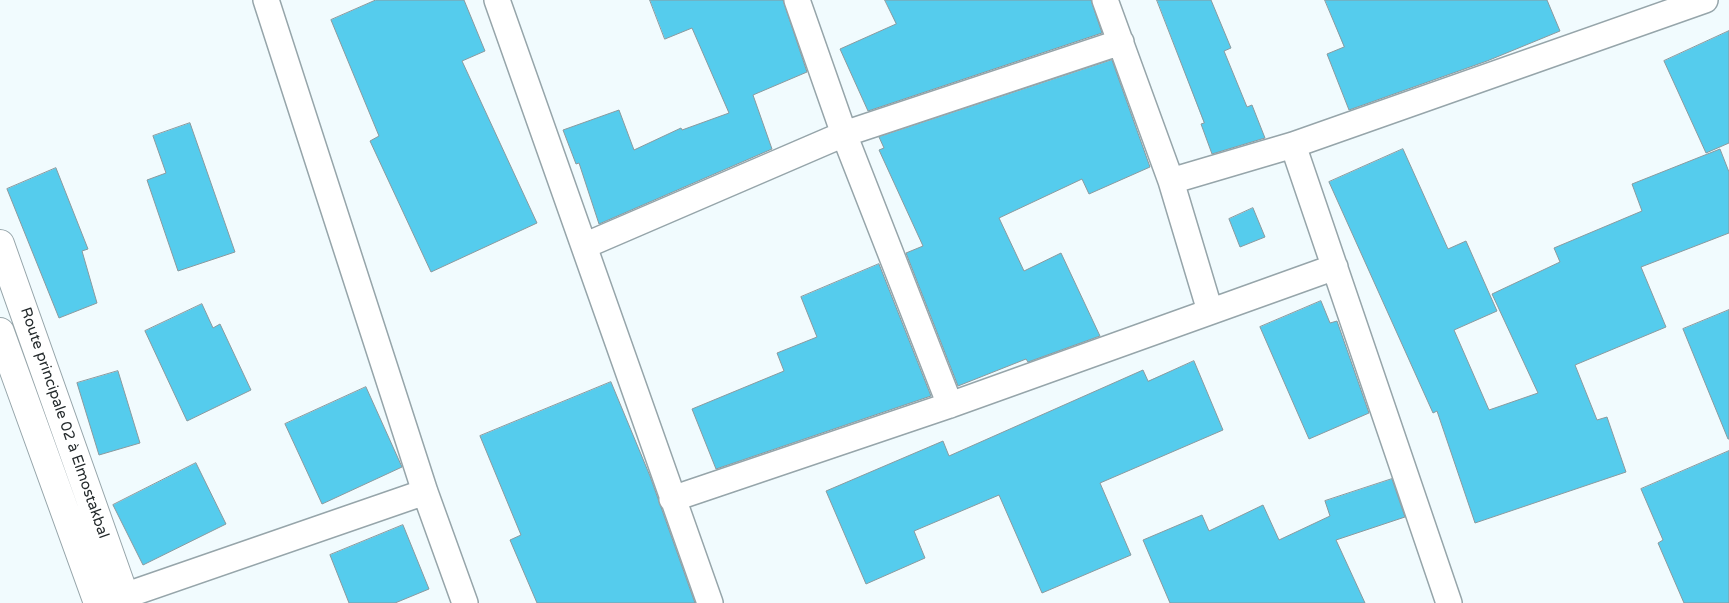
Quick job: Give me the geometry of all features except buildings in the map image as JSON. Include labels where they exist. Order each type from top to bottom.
[{"type":"main road","name":"Route principale 02 à Elmostakbal","points":[[0,244],[126,599]]},
{"type":"main road","name":"Route principale 02 à Elmostakbal","points":[[0,332],[98,603]]},
{"type":"street","points":[[266,0],[425,492],[465,603]]},
{"type":"street","points":[[496,0],[710,603]]},
{"type":"street","points":[[797,0],[844,134],[950,405]]},
{"type":"street","points":[[1105,0],[1171,181],[1210,311]]},
{"type":"street","points":[[1171,181],[1293,145],[1705,0]]},
{"type":"street","points":[[584,246],[844,134],[1121,42]]},
{"type":"street","points":[[1293,145],[1449,603]]},
{"type":"street","points":[[672,500],[950,405],[1335,267]]},
{"type":"street","points":[[126,599],[425,492]]}]
